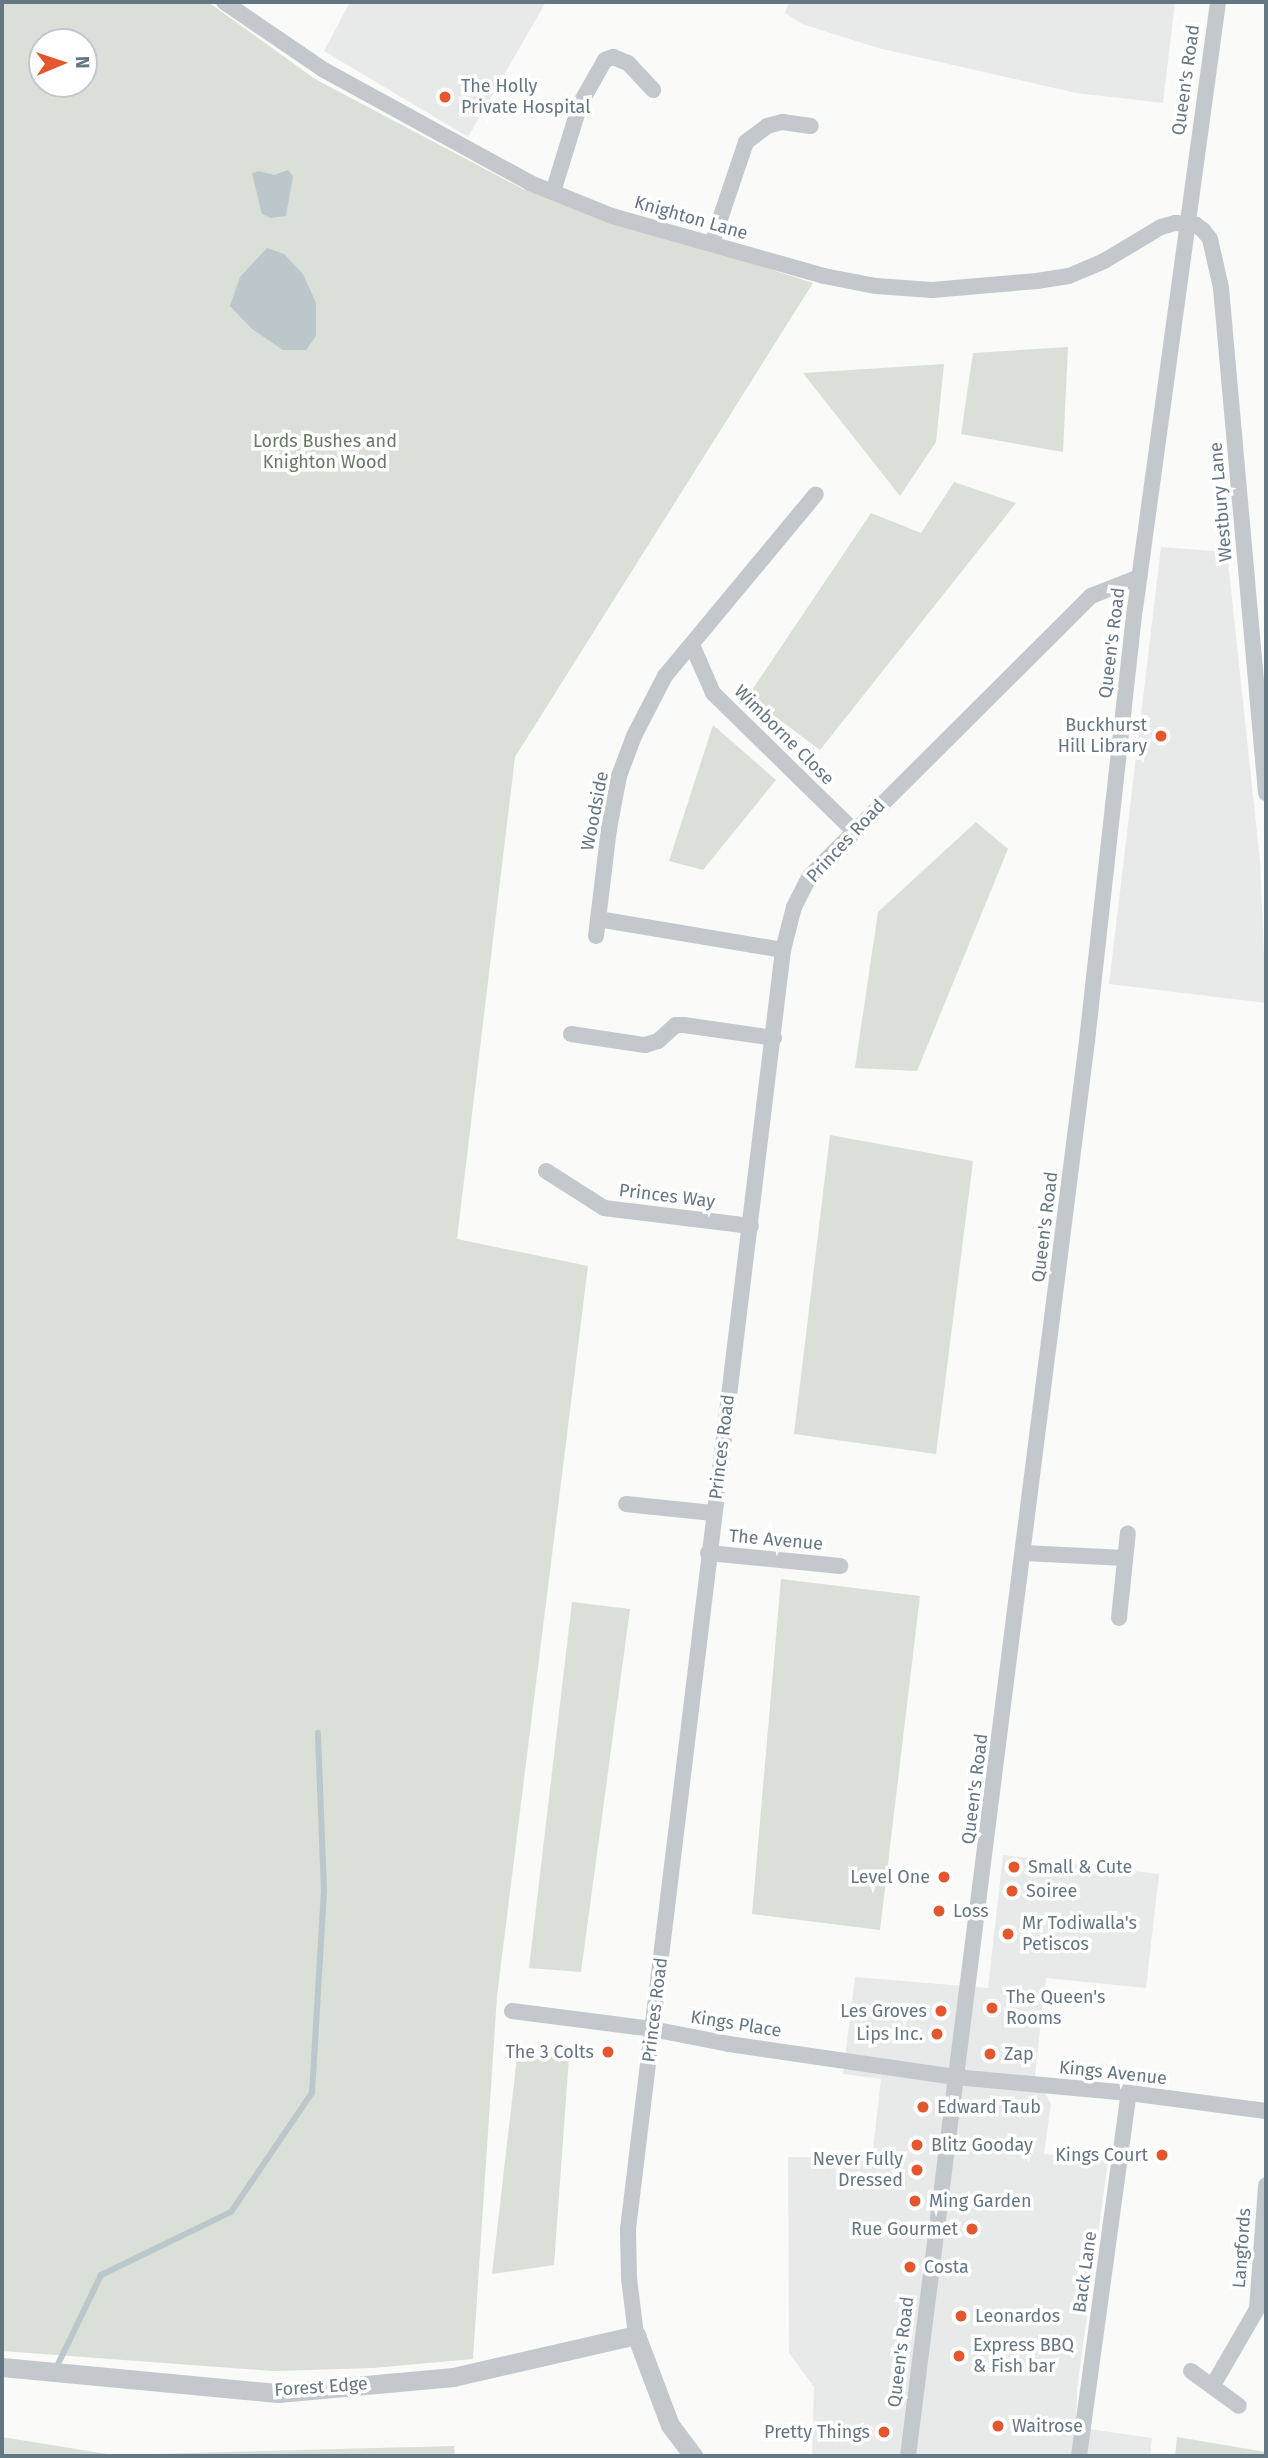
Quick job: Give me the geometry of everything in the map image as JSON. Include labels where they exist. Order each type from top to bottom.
[{"type":"street","name":"Knighton Lane","points":[[224,2],[324,70],[452,142],[553,192],[612,216],[824,276],[876,286],[932,290],[1069,276],[1104,261],[1161,227],[1186,224]]},
{"type":"street","name":"Queen's Road","points":[[908,2456],[954,2077],[974,1955],[1087,1041],[1139,577],[1218,2]]},
{"type":"street","points":[[553,192],[580,104],[605,60],[614,57],[628,63],[653,90]]},
{"type":"street","points":[[712,243],[746,142],[767,126],[782,122],[811,126]]},
{"type":"street","name":"Westbury Lane","points":[[1186,224],[1196,225],[1210,239],[1221,288],[1266,793]]},
{"type":"street","points":[[692,645],[816,494]]},
{"type":"street","name":"Princes Road","points":[[693,2456],[670,2425],[636,2334],[629,2278],[628,2229],[783,950],[794,906],[809,877],[1091,596],[1139,577]]},
{"type":"street","name":"Wimborne Close","points":[[692,645],[713,693],[854,831]]},
{"type":"street","name":"Woodside","points":[[692,645],[665,676],[634,736],[619,776],[609,829],[597,928],[783,950]]},
{"type":"street","points":[[571,1034],[645,1045],[657,1041],[676,1025],[684,1025],[774,1038]]},
{"type":"street","name":"Princes Way","points":[[546,1171],[604,1208],[751,1226]]},
{"type":"street","points":[[626,1504],[713,1513]]},
{"type":"street","points":[[1119,1618],[1128,1533]]},
{"type":"street","points":[[1024,1553],[1034,1551],[1125,1558]]},
{"type":"street","name":"The Avenue","points":[[708,1553],[839,1566]]},
{"type":"street","name":"Kings Place","points":[[512,2011],[652,2029],[729,2044],[954,2077]]},
{"type":"street","name":"Kings Avenue","points":[[954,2077],[1129,2093],[1266,2111]]},
{"type":"street","name":"Back Lane","points":[[1079,2456],[1129,2093]]},
{"type":"street","name":"Langfords","points":[[1213,2385],[1257,2309],[1266,2185]]},
{"type":"street","name":"Forest Edge","points":[[2,2367],[278,2393],[453,2377],[636,2334]]},
{"type":"street","points":[[1191,2371],[1239,2406]]},
{"type":"shaded area","name":"The Holly Private Hospital","points":[[350,2],[546,2],[468,137],[324,51]]},
{"type":"shaded area","points":[[789,2],[1175,2],[1163,103],[1076,93],[878,48],[802,24],[785,13]]},
{"type":"shaded area","points":[[288,170],[293,176],[286,216],[271,218],[262,214],[252,173],[259,171],[274,175]]},
{"type":"shaded area","points":[[267,248],[284,254],[303,274],[316,303],[316,336],[306,350],[283,350],[252,329],[230,306],[240,277]]},
{"type":"shaded area","points":[[1161,547],[1227,552],[1260,861],[1266,1003],[1109,984]]},
{"type":"shaded area","points":[[1003,1855],[1159,1874],[1146,1988],[1046,1978],[1035,2075],[1051,2104],[1044,2154],[1108,2161],[1077,2390],[1076,2427],[1152,2438],[1150,2456],[812,2456],[814,2387],[789,2353],[788,2157],[872,2158],[881,2079],[843,2074],[855,1977],[988,1988]]},
{"type":"green space","name":"Lords Bushes and Knighton Wood","points":[[2,2],[208,2],[315,79],[523,189],[813,283],[515,757],[457,1239],[588,1266],[497,1996],[473,2359],[373,2368],[273,2371],[2,2351]]},
{"type":"green space","points":[[1068,347],[1063,452],[961,434],[973,353]]},
{"type":"green space","points":[[944,364],[936,442],[900,496],[803,373]]},
{"type":"green space","points":[[954,482],[1016,503],[820,750],[748,696],[871,513],[921,533]]},
{"type":"green space","points":[[713,725],[776,780],[703,870],[669,861]]},
{"type":"green space","points":[[976,822],[1008,849],[917,1071],[855,1068],[878,912]]},
{"type":"green space","points":[[830,1135],[973,1161],[936,1454],[794,1434]]},
{"type":"green space","points":[[781,1579],[920,1596],[880,1930],[752,1914]]},
{"type":"green space","points":[[572,1602],[630,1609],[581,1972],[529,1968]]},
{"type":"green space","points":[[517,2057],[569,2057],[554,2265],[492,2274]]},
{"type":"green space","points":[[2,2437],[113,2455],[454,2446],[455,2456],[2,2456]]},
{"type":"green space","points":[[1177,2437],[1266,2452],[1266,2456],[1175,2456]]},
{"type":"waterway","points":[[58,2364],[101,2275],[231,2212],[312,2093],[324,1891],[318,1733]]},
{"type":"place","name":"The Holly Private Hospital","points":[[445,97]]},
{"type":"place","name":"Buckhurst Hill Library","points":[[1161,736]]},
{"type":"place","name":"Small & Cute","points":[[1014,1867]]},
{"type":"place","name":"Level One","points":[[944,1877]]},
{"type":"place","name":"Soiree","points":[[1012,1891]]},
{"type":"place","name":"Loss","points":[[939,1911]]},
{"type":"place","name":"Mr Todiwalla's Petiscos","points":[[1008,1934]]},
{"type":"place","name":"The Queen's Rooms","points":[[992,2008]]},
{"type":"place","name":"Les Groves","points":[[941,2011]]},
{"type":"place","name":"Lips Inc.","points":[[937,2034]]},
{"type":"place","name":"The 3 Colts","points":[[608,2052]]},
{"type":"place","name":"Zap","points":[[990,2054]]},
{"type":"place","name":"Edward Taub","points":[[923,2107]]},
{"type":"place","name":"Blitz Gooday","points":[[917,2145]]},
{"type":"place","name":"Kings Court","points":[[1162,2155]]},
{"type":"place","name":"Never Fully Dressed","points":[[917,2170]]},
{"type":"place","name":"Ming Garden","points":[[915,2201]]},
{"type":"place","name":"Rue Gourmet","points":[[972,2229]]},
{"type":"place","name":"Costa","points":[[910,2267]]},
{"type":"place","name":"Leonardos","points":[[961,2316]]},
{"type":"place","name":"Express BBQ & Fish bar","points":[[959,2356]]},
{"type":"place","name":"Waitrose","points":[[998,2426]]},
{"type":"place","name":"Pretty Things","points":[[884,2432]]}]
